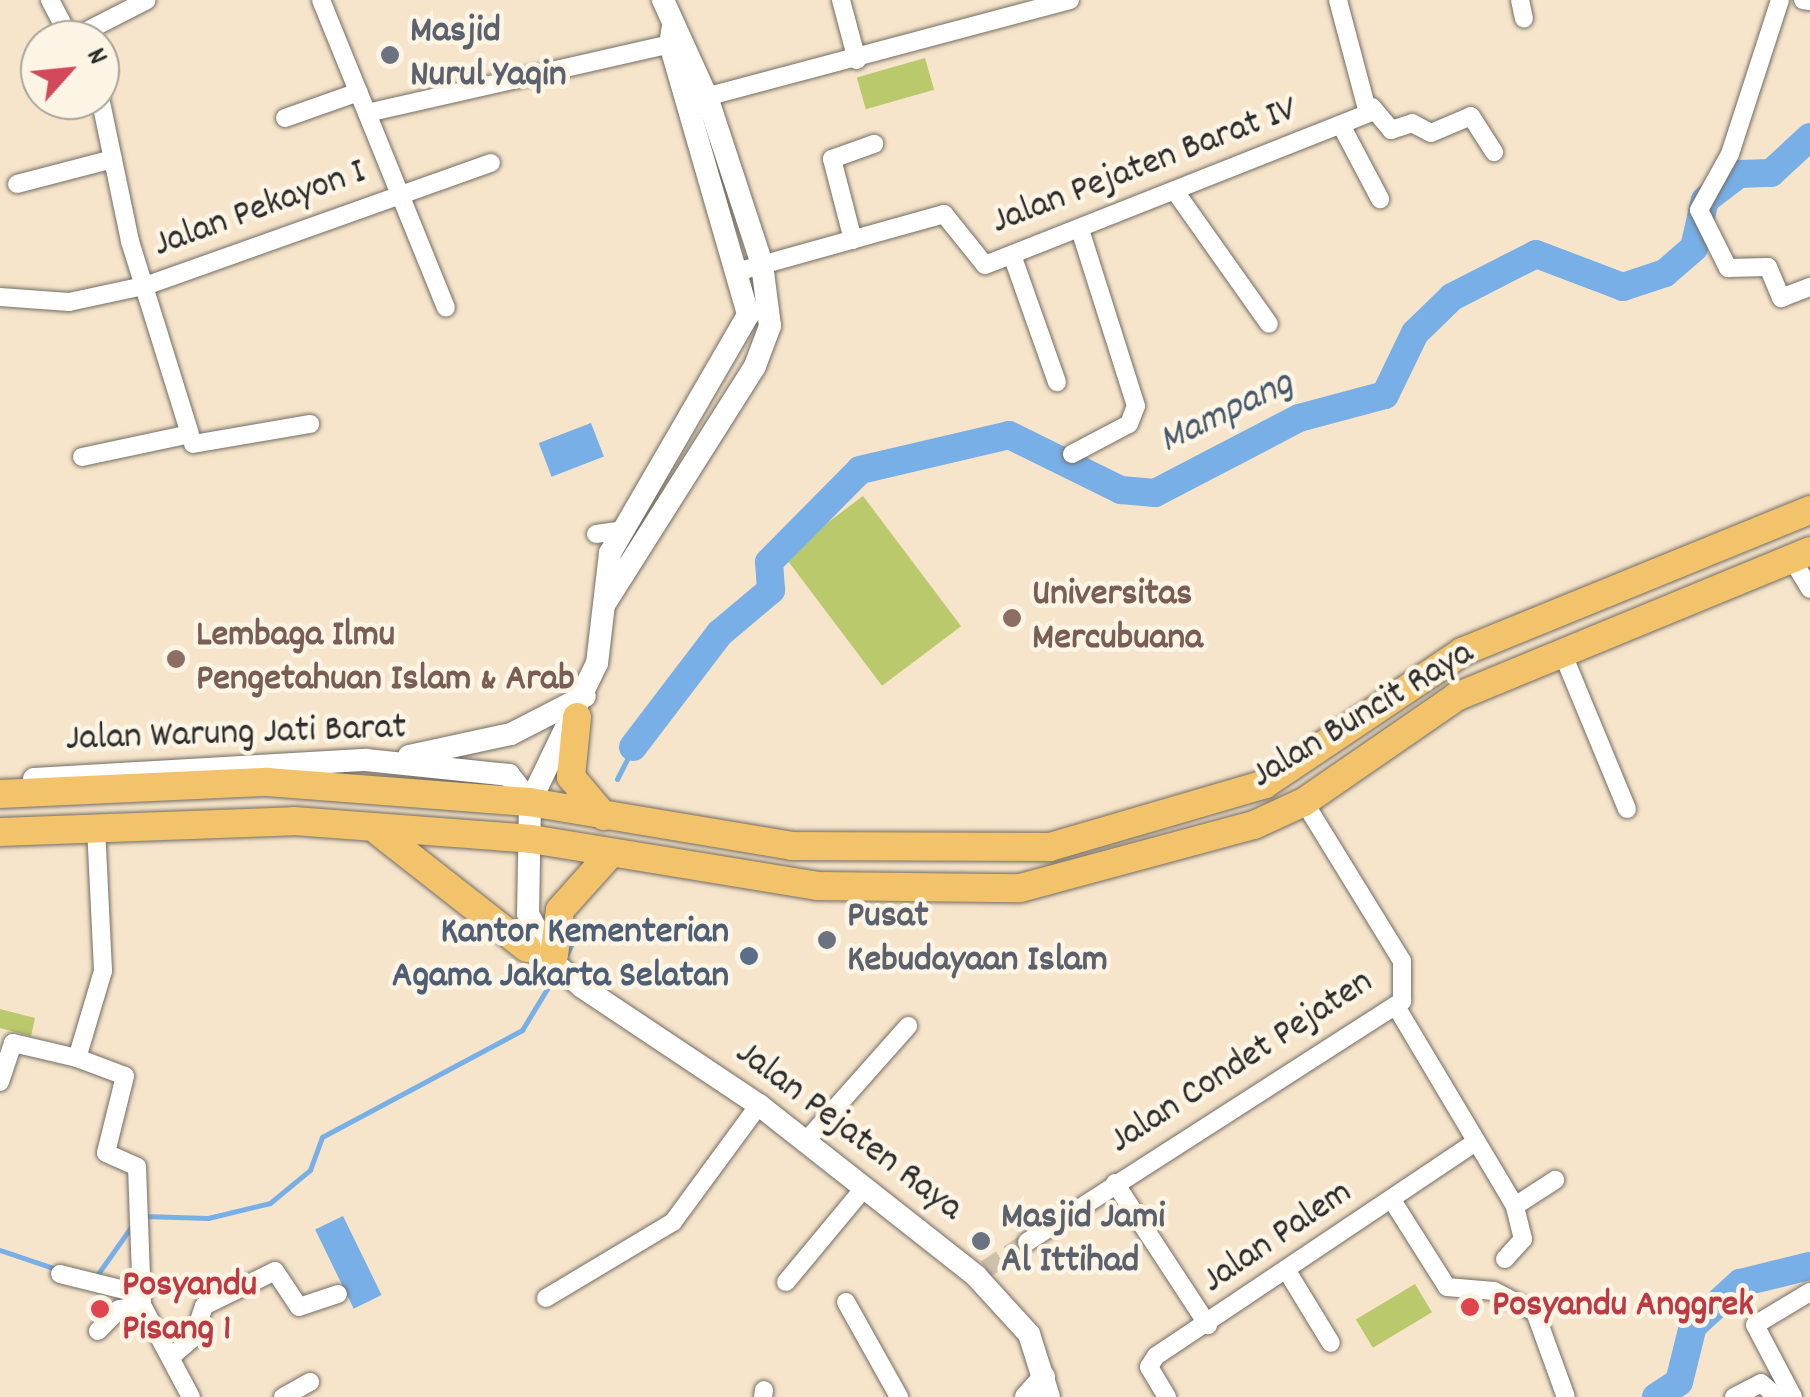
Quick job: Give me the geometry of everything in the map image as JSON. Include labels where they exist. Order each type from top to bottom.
[{"type":"main road","name":"Jalan Buncit Raya","points":[[530,802],[659,827],[840,850],[1050,847],[1238,795],[1360,726],[1462,652],[1810,510]]},
{"type":"main road","name":"Jalan Buncit Raya","points":[[524,841],[786,884],[970,893],[1074,879],[1216,839],[1304,802],[1456,697],[1801,555]]},
{"type":"main road","points":[[581,706],[571,777],[616,818]]},
{"type":"main road","points":[[1360,726],[1379,751]]},
{"type":"main road","name":"Jalan Warung Jati Barat","points":[[0,794],[268,782],[530,802]]},
{"type":"main road","points":[[0,832],[96,826],[374,828],[524,841]]},
{"type":"main road","points":[[374,828],[545,956],[560,910],[616,855]]},
{"type":"street","points":[[109,20],[147,0]]},
{"type":"street","name":"Jalan Pekayon I","points":[[321,0],[367,113],[394,196],[446,308]]},
{"type":"street","points":[[604,605],[755,366],[770,326],[662,0]]},
{"type":"street","points":[[841,0],[857,60]]},
{"type":"street","points":[[697,100],[1070,0]]},
{"type":"street","points":[[1338,0],[1372,108],[1392,130],[1412,123],[1431,134],[1471,116],[1494,152]]},
{"type":"street","points":[[1780,0],[1740,129],[1702,215],[1728,268],[1768,267],[1781,298],[1810,288]]},
{"type":"street","name":"Jalan Pekayon I","points":[[367,113],[676,37]]},
{"type":"street","points":[[286,118],[359,92]]},
{"type":"street","name":"Jalan Pejaten Barat IV","points":[[751,267],[944,214],[980,265],[1178,194],[1372,108]]},
{"type":"street","points":[[105,120],[193,444]]},
{"type":"street","points":[[1341,124],[1380,199]]},
{"type":"street","points":[[853,240],[831,164],[874,144]]},
{"type":"street","points":[[17,184],[113,158]]},
{"type":"street","points":[[394,196],[491,163]]},
{"type":"street","points":[[1178,194],[1269,324]]},
{"type":"street","name":"Jalan Pekayon I","points":[[0,298],[69,302],[148,284],[394,196]]},
{"type":"street","points":[[1072,454],[1129,424],[1136,406],[1080,229]]},
{"type":"street","points":[[1012,255],[1057,382]]},
{"type":"street","name":"Jalan Pejaten Raya","points":[[751,267],[746,322],[610,553],[604,605],[581,706],[530,802],[524,841],[528,914],[545,956],[577,982],[759,1105],[981,1272],[1019,1320],[1047,1387]]},
{"type":"street","points":[[82,457],[193,444],[310,424]]},
{"type":"street","points":[[596,534],[626,530]]},
{"type":"street","points":[[1801,555],[1810,589]]},
{"type":"street","points":[[1562,652],[1627,809]]},
{"type":"street","points":[[366,760],[474,745],[581,706]]},
{"type":"street","name":"Jalan Warung Jati Barat","points":[[0,782],[366,760],[510,775],[530,802]]},
{"type":"street","name":"Jalan Condet Pejaten","points":[[1027,1242],[1397,1008],[1408,986],[1402,961],[1304,802]]},
{"type":"street","points":[[78,1058],[103,971],[96,826]]},
{"type":"street","points":[[1397,1008],[1515,1206],[1523,1239],[1506,1259]]},
{"type":"street","points":[[806,1141],[908,1026]]},
{"type":"street","points":[[0,1082],[13,1043],[78,1058],[124,1075],[106,1153],[136,1165],[132,1205],[143,1232],[142,1300],[191,1397]]},
{"type":"street","points":[[546,1298],[672,1222],[759,1105]]},
{"type":"street","name":"Jalan Palem","points":[[1115,1183],[1208,1325],[1476,1142]]},
{"type":"street","points":[[1515,1206],[1555,1180]]},
{"type":"street","points":[[786,1282],[866,1186]]},
{"type":"street","points":[[1392,1200],[1447,1287],[1494,1291],[1536,1312],[1566,1397]]},
{"type":"street","points":[[172,1356],[194,1338],[207,1304],[275,1271],[300,1307],[338,1294]]},
{"type":"street","points":[[1287,1271],[1331,1343]]},
{"type":"street","points":[[60,1274],[142,1300]]},
{"type":"street","points":[[1792,1397],[1755,1326],[1810,1292]]},
{"type":"street","points":[[98,1331],[119,1310],[142,1300]]},
{"type":"street","points":[[846,1302],[899,1397]]},
{"type":"street","points":[[1167,1397],[1150,1362],[1208,1325]]},
{"type":"street","points":[[283,1397],[310,1382]]},
{"type":"street","points":[[1734,1397],[1762,1383],[1777,1397]]},
{"type":"street","points":[[1026,1397],[1047,1387]]},
{"type":"green space","points":[[925,58],[934,90],[866,109],[857,78]]},
{"type":"green space","points":[[863,496],[961,626],[882,686],[784,556]]},
{"type":"green space","points":[[0,1009],[35,1018],[31,1036],[0,1028]]},
{"type":"green space","points":[[1415,1284],[1432,1312],[1373,1348],[1356,1320]]},
{"type":"water","points":[[591,423],[604,457],[552,477],[539,443]]},
{"type":"water","points":[[343,1216],[382,1295],[354,1309],[315,1230]]},
{"type":"waterway","name":"Mampang","points":[[633,747],[720,633],[771,590],[769,562],[860,470],[1009,435],[1121,490],[1155,493],[1299,418],[1385,395],[1415,333],[1452,297],[1536,254],[1623,287],[1665,273],[1694,248],[1705,200],[1739,174],[1771,173],[1810,137]]},
{"type":"waterway","points":[[617,779],[633,747]]},
{"type":"waterway","points":[[566,955],[579,929]]},
{"type":"waterway","points":[[143,1216],[208,1218],[270,1203],[310,1170],[322,1137],[522,1030],[556,974]]},
{"type":"waterway","points":[[95,1278],[134,1223]]},
{"type":"waterway","points":[[0,1250],[59,1270]]},
{"type":"waterway","points":[[1656,1397],[1679,1382],[1693,1326],[1740,1283],[1810,1266]]},
{"type":"tunnel","points":[[986,1269],[1027,1242]]},
{"type":"place","name":"Masjid Nurul Yaqin","points":[[390,55]]},
{"type":"place","name":"Universitas Mercubuana","points":[[1012,618]]},
{"type":"place","name":"Lembaga Ilmu Pengetahuan Islam & Arab","points":[[176,659]]},
{"type":"place","name":"Pusat Kebudayaan Islam","points":[[827,940]]},
{"type":"place","name":"Kantor Kementerian Agama Jakarta Selatan","points":[[749,956]]},
{"type":"place","name":"Masjid Jami Al Ittihad","points":[[981,1241]]},
{"type":"place","name":"Posyandu Anggrek","points":[[1470,1307]]},
{"type":"place","name":"Posyandu Pisang 1","points":[[100,1309]]}]
